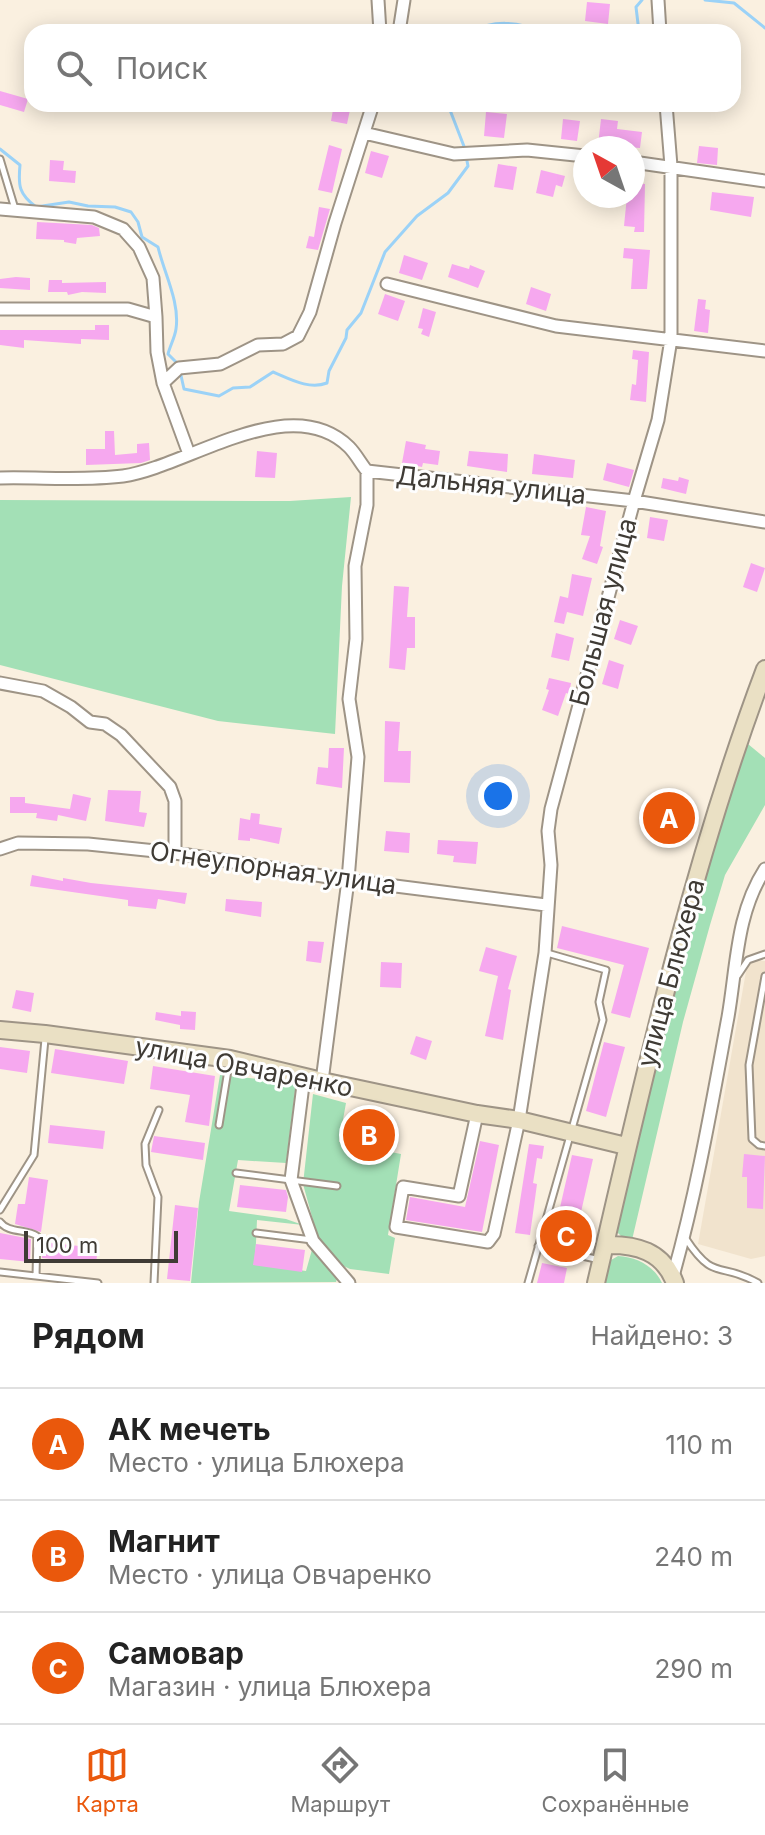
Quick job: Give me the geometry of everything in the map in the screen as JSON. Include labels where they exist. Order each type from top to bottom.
[{"type":"main road","name":"улица Блюхера","points":[[596,1283],[626,1146],[699,867],[765,669]]},
{"type":"main road","name":"улица Овчаренко","points":[[0,1030],[230,1059],[477,1114],[519,1120],[626,1146]]},
{"type":"main road","points":[[603,1252],[624,1244],[645,1249],[656,1255],[674,1280]]},
{"type":"street","points":[[378,0],[380,24]]},
{"type":"street","points":[[400,24],[404,0]]},
{"type":"street","points":[[658,0],[660,24]]},
{"type":"street","points":[[163,383],[179,368],[220,364],[258,345],[283,344],[298,336],[310,312],[371,112]]},
{"type":"street","name":"Большая улица","points":[[477,1114],[459,1196],[403,1187],[396,1227],[488,1242],[494,1234],[519,1120],[545,953],[551,809],[658,420],[671,339],[671,166],[667,112]]},
{"type":"street","points":[[364,133],[454,154],[527,150],[573,155]]},
{"type":"street","points":[[645,163],[765,181]]},
{"type":"street","points":[[0,209],[94,217],[123,229],[139,247],[153,278],[157,352],[163,383],[189,454]]},
{"type":"street","points":[[387,284],[556,326],[765,351]]},
{"type":"street","points":[[0,309],[128,309],[156,317]]},
{"type":"street","name":"Дальняя улица","points":[[0,478],[122,476],[149,470],[254,430],[302,427],[327,432],[348,446],[367,471],[634,501],[765,522]]},
{"type":"street","points":[[322,1081],[348,880],[358,757],[349,699],[356,639],[355,566],[367,505],[367,471]]},
{"type":"street","points":[[0,683],[43,691],[90,722],[105,724],[121,735],[170,787],[175,801],[175,853]]},
{"type":"street","name":"Огнеупорная улица","points":[[0,849],[18,843],[60,843],[175,853],[348,880],[546,905]]},
{"type":"street","points":[[674,1280],[735,979],[740,925],[749,898],[765,869]]},
{"type":"street","points":[[304,1077],[291,1180],[313,1241],[349,1283]]},
{"type":"lane","points":[[0,159],[15,210]]},
{"type":"lane","points":[[528,1283],[603,1020],[599,1002],[606,970],[545,953]]},
{"type":"lane","points":[[735,979],[748,960],[765,954]]},
{"type":"lane","points":[[765,976],[749,1065],[752,1139],[765,1146]]},
{"type":"lane","points":[[0,1210],[34,1155],[45,1034]]},
{"type":"lane","points":[[219,1125],[230,1059]]},
{"type":"lane","points":[[154,1283],[158,1197],[146,1165],[145,1144],[159,1110]]},
{"type":"lane","points":[[236,1173],[337,1186]]},
{"type":"lane","points":[[0,1222],[7,1229],[37,1236],[36,1276]]},
{"type":"lane","points":[[256,1233],[313,1241]]},
{"type":"lane","points":[[684,1235],[704,1272]]},
{"type":"lane","points":[[538,1246],[603,1252]]},
{"type":"lane","points":[[0,1272],[98,1283]]},
{"type":"lane","points":[[714,1277],[748,1277],[758,1283]]},
{"type":"shaded area","points":[[748,960],[765,961],[765,1256],[751,1259],[698,1244]]},
{"type":"green space","points":[[351,497],[342,586],[335,734],[218,721],[0,665],[0,500],[290,501]]},
{"type":"green space","points":[[748,744],[765,758],[765,805],[725,875],[683,1022],[632,1240],[623,1238],[616,1231],[619,1205],[708,858]]},
{"type":"green space","points":[[220,1075],[296,1083],[286,1163],[238,1160],[229,1211],[286,1219],[303,1225],[257,1220],[255,1264],[306,1271],[313,1246],[338,1276],[336,1282],[191,1283],[199,1202]]},
{"type":"green space","points":[[313,1094],[346,1103],[339,1142],[401,1154],[388,1235],[395,1238],[389,1274],[350,1269],[337,1263],[317,1235],[303,1184]]},
{"type":"green space","points":[[618,1256],[644,1264],[662,1283],[602,1283],[606,1263]]},
{"type":"building","points":[[587,2],[610,4],[608,24],[585,21]]},
{"type":"building","points":[[0,91],[24,98],[24,112],[0,105]]},
{"type":"building","points":[[333,112],[350,112],[347,124],[331,121]]},
{"type":"building","points":[[486,112],[507,114],[504,138],[484,136]]},
{"type":"building","points":[[563,119],[580,121],[578,136],[573,136],[573,140],[561,139]]},
{"type":"building","points":[[601,119],[618,121],[617,129],[642,132],[642,136],[599,136]]},
{"type":"building","points":[[329,145],[342,149],[332,193],[318,190]]},
{"type":"building","points":[[699,146],[718,148],[717,165],[697,163]]},
{"type":"building","points":[[371,151],[389,156],[382,178],[365,173]]},
{"type":"building","points":[[50,160],[64,161],[63,170],[76,171],[75,183],[49,181]]},
{"type":"building","points":[[498,164],[517,167],[513,190],[494,187]]},
{"type":"building","points":[[541,170],[565,176],[562,187],[556,185],[553,197],[536,193]]},
{"type":"building","points":[[712,192],[754,197],[751,217],[710,210]]},
{"type":"building","points":[[319,207],[330,209],[318,250],[306,248],[309,236],[314,237]]},
{"type":"building","points":[[626,208],[644,208],[644,232],[634,232],[635,227],[624,226]]},
{"type":"building","points":[[37,222],[92,225],[99,228],[100,236],[77,238],[76,244],[64,240],[36,239]]},
{"type":"building","points":[[624,248],[650,250],[647,289],[631,289],[633,259],[623,258]]},
{"type":"building","points":[[404,255],[428,263],[422,280],[399,273]]},
{"type":"building","points":[[452,264],[469,269],[470,265],[485,271],[478,288],[448,277]]},
{"type":"building","points":[[30,278],[30,290],[0,288],[0,279]]},
{"type":"building","points":[[49,280],[62,280],[62,283],[106,282],[106,293],[68,295],[67,292],[48,292]]},
{"type":"building","points":[[531,287],[551,294],[546,311],[526,304]]},
{"type":"building","points":[[385,294],[405,301],[398,321],[378,314]]},
{"type":"building","points":[[698,299],[706,300],[705,309],[710,310],[708,333],[694,331]]},
{"type":"building","points":[[423,308],[436,312],[429,337],[421,334],[423,329],[418,328]]},
{"type":"building","points":[[95,325],[109,325],[109,340],[81,339],[81,344],[24,340],[24,348],[0,345],[0,330],[95,330]]},
{"type":"building","points":[[633,350],[649,352],[646,402],[630,400],[632,384],[636,385],[638,360],[632,359]]},
{"type":"building","points":[[105,431],[114,431],[115,455],[137,453],[137,444],[149,443],[150,460],[86,465],[86,449],[105,449]]},
{"type":"building","points":[[406,441],[440,451],[438,465],[423,463],[422,467],[402,463]]},
{"type":"building","points":[[257,451],[277,453],[275,478],[255,477]]},
{"type":"building","points":[[469,451],[508,454],[507,472],[467,466]]},
{"type":"building","points":[[534,454],[575,460],[573,478],[532,474]]},
{"type":"building","points":[[607,463],[634,470],[629,487],[603,480]]},
{"type":"building","points":[[679,477],[689,480],[686,494],[661,488],[663,478],[678,481]]},
{"type":"building","points":[[586,507],[606,511],[600,546],[603,547],[597,564],[582,559],[590,536],[581,535]]},
{"type":"building","points":[[650,517],[668,520],[664,541],[647,538]]},
{"type":"building","points":[[751,563],[765,568],[757,592],[743,587]]},
{"type":"building","points":[[572,574],[592,578],[583,616],[567,612],[564,624],[554,622],[560,596],[568,598]]},
{"type":"building","points":[[394,586],[409,587],[407,617],[415,617],[415,648],[407,648],[405,670],[389,668]]},
{"type":"building","points":[[620,620],[638,626],[631,645],[614,639]]},
{"type":"building","points":[[556,633],[574,638],[569,661],[551,657]]},
{"type":"building","points":[[609,660],[624,665],[618,689],[602,684]]},
{"type":"building","points":[[549,678],[571,683],[558,716],[542,710],[549,690],[546,689]]},
{"type":"building","points":[[385,721],[400,722],[398,751],[411,751],[410,783],[384,782]]},
{"type":"building","points":[[329,748],[344,748],[342,788],[316,784],[318,767],[328,768]]},
{"type":"building","points":[[108,790],[141,791],[139,812],[147,813],[144,827],[105,821]]},
{"type":"building","points":[[73,794],[91,798],[86,821],[58,815],[57,821],[36,818],[37,813],[10,813],[10,797],[25,797],[25,803],[70,809]]},
{"type":"building","points":[[672,802],[682,826],[666,833],[655,810]]},
{"type":"building","points":[[251,813],[260,814],[259,824],[282,828],[279,844],[250,838],[250,841],[238,840],[240,818],[250,820]]},
{"type":"building","points":[[386,831],[410,833],[409,853],[384,851]]},
{"type":"building","points":[[438,840],[478,842],[476,864],[453,862],[454,856],[437,854]]},
{"type":"building","points":[[32,875],[187,893],[185,904],[158,899],[156,909],[128,906],[128,900],[30,886]]},
{"type":"building","points":[[226,899],[262,902],[261,917],[225,911]]},
{"type":"building","points":[[562,926],[649,948],[630,1018],[611,1013],[624,965],[557,948]]},
{"type":"building","points":[[308,941],[324,942],[321,963],[306,961]]},
{"type":"building","points":[[486,947],[517,956],[508,989],[511,990],[503,1040],[485,1036],[498,976],[479,971]]},
{"type":"building","points":[[381,962],[402,963],[401,988],[380,987]]},
{"type":"building","points":[[16,990],[34,993],[31,1012],[12,1008]]},
{"type":"building","points":[[181,1011],[196,1012],[195,1030],[180,1029],[180,1025],[155,1020],[156,1012],[181,1016]]},
{"type":"building","points":[[416,1036],[432,1041],[426,1060],[410,1054]]},
{"type":"building","points":[[604,1042],[625,1047],[606,1117],[586,1111]]},
{"type":"building","points":[[0,1047],[30,1051],[27,1073],[0,1069]]},
{"type":"building","points":[[55,1049],[128,1061],[124,1084],[51,1073]]},
{"type":"building","points":[[153,1066],[215,1076],[209,1126],[185,1122],[190,1095],[150,1089]]},
{"type":"building","points":[[345,1119],[398,1130],[394,1150],[341,1139]]},
{"type":"building","points":[[50,1125],[105,1131],[103,1149],[48,1143]]},
{"type":"building","points":[[154,1136],[205,1143],[203,1160],[151,1152]]},
{"type":"building","points":[[480,1141],[499,1145],[482,1232],[406,1220],[410,1197],[465,1207]]},
{"type":"building","points":[[529,1144],[544,1146],[542,1159],[537,1158],[533,1183],[537,1184],[530,1235],[515,1233]]},
{"type":"building","points":[[744,1154],[765,1156],[763,1209],[747,1208],[747,1177],[742,1177]]},
{"type":"building","points":[[572,1155],[593,1159],[574,1243],[553,1238]]},
{"type":"building","points":[[29,1177],[48,1180],[41,1232],[15,1224],[18,1204],[25,1204]]},
{"type":"building","points":[[240,1185],[286,1190],[286,1212],[237,1207]]},
{"type":"building","points":[[175,1205],[198,1208],[190,1281],[167,1279]]},
{"type":"building","points":[[0,1233],[31,1239],[30,1262],[0,1259]]},
{"type":"building","points":[[42,1242],[98,1248],[96,1263],[42,1258]]},
{"type":"building","points":[[256,1244],[305,1250],[302,1272],[253,1265]]},
{"type":"building","points":[[542,1263],[567,1268],[564,1283],[537,1283]]},
{"type":"waterway","points":[[638,24],[636,7],[642,0]]},
{"type":"waterway","points":[[705,0],[734,3],[765,28]]},
{"type":"waterway","points":[[497,24],[512,24]]},
{"type":"waterway","points":[[451,112],[465,149]]},
{"type":"waterway","points":[[0,149],[20,165],[21,189],[36,207],[69,202],[131,212],[142,237],[158,247],[171,288],[177,319],[168,354],[178,364]]},
{"type":"waterway","points":[[180,371],[184,389],[219,396],[233,388],[250,387],[273,372],[306,384],[327,383],[347,330],[361,313],[385,252],[417,216],[448,193],[468,166],[466,156]]},
{"type":"place","name":"АК мечеть","points":[[669,818]]},
{"type":"place","name":"Магнит","points":[[369,1135]]},
{"type":"place","name":"Самовар","points":[[566,1236]]}]
